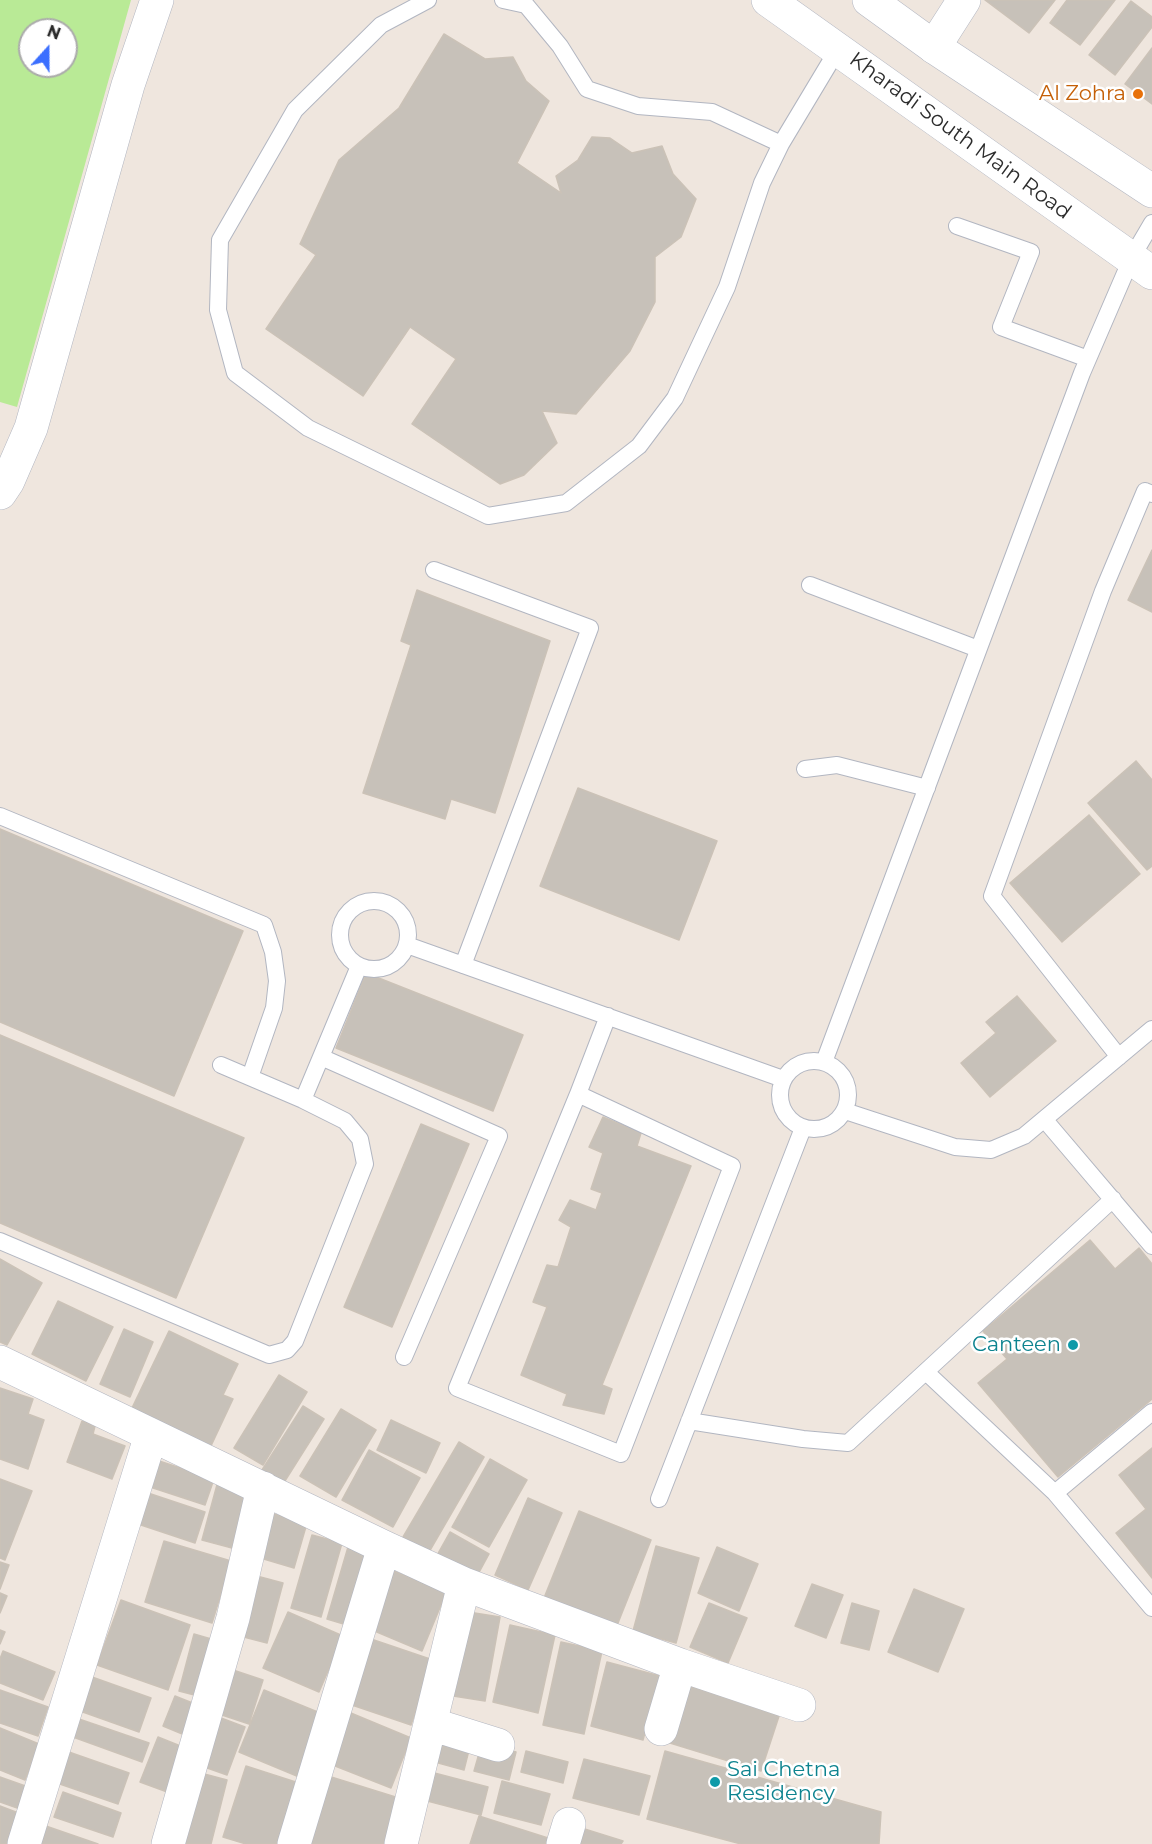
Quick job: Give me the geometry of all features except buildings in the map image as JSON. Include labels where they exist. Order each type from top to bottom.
[{"type":"street","points":[[0,493],[8,481],[31,428],[128,85],[157,0]]},
{"type":"street","name":"Kharadi South Main Road","points":[[768,0],[1142,265]]},
{"type":"street","points":[[869,0],[933,47],[1152,191]]},
{"type":"street","points":[[933,47],[964,0]]},
{"type":"street","points":[[0,1362],[384,1548],[464,1584],[680,1665],[799,1705]]},
{"type":"street","points":[[24,1844],[152,1436]]},
{"type":"street","points":[[168,1844],[233,1618],[263,1488]]},
{"type":"street","points":[[294,1844],[384,1548]]},
{"type":"street","points":[[401,1844],[464,1584]]},
{"type":"street","points":[[661,1729],[680,1665]]},
{"type":"street","points":[[431,1724],[498,1745]]},
{"type":"lane","points":[[428,0],[381,25],[295,110],[220,240],[218,310],[235,373],[244,380],[308,428],[488,516],[566,503],[639,446],[675,398],[728,287],[762,183],[781,144],[838,48]]},
{"type":"lane","points":[[503,0],[526,5],[560,46],[587,89],[638,106],[712,112],[781,144]]},
{"type":"lane","points":[[824,1062],[1088,359],[1142,265],[1152,223]]},
{"type":"lane","points":[[957,226],[1031,252],[1001,327],[1088,359]]},
{"type":"lane","points":[[1119,1057],[992,896],[1103,591],[1145,491],[1152,494]]},
{"type":"lane","points":[[434,570],[590,628],[463,965]]},
{"type":"lane","points":[[810,585],[978,649]]},
{"type":"lane","points":[[805,769],[837,765],[927,788]]},
{"type":"lane","points":[[0,816],[264,925],[273,952],[277,981],[274,1008],[250,1077]]},
{"type":"lane","points":[[378,901],[389,904],[406,922],[409,933],[407,945],[402,956],[393,964],[383,969],[370,970],[349,959],[340,938],[341,926],[346,915],[355,906],[378,901]]},
{"type":"lane","points":[[407,945],[783,1079]]},
{"type":"lane","points":[[303,1100],[359,966]]},
{"type":"lane","points":[[578,1094],[732,1166],[621,1454],[457,1388],[608,1016]]},
{"type":"lane","points":[[845,1111],[955,1147],[991,1150],[1024,1136],[1152,1029]]},
{"type":"lane","points":[[321,1057],[499,1136],[404,1357]]},
{"type":"lane","points":[[824,1062],[843,1076],[848,1087],[845,1111],[827,1127],[804,1128],[784,1113],[779,1090],[783,1079],[790,1069],[800,1063],[824,1062]]},
{"type":"lane","points":[[0,1240],[269,1355],[287,1350],[295,1341],[365,1164],[360,1139],[345,1121],[303,1100],[221,1065]]},
{"type":"lane","points":[[1044,1119],[1152,1245]]},
{"type":"lane","points":[[659,1499],[804,1128]]},
{"type":"lane","points":[[689,1421],[803,1439],[848,1443],[1113,1199]]},
{"type":"lane","points":[[926,1372],[1054,1494],[1152,1608]]},
{"type":"lane","points":[[1054,1494],[1152,1412]]},
{"type":"green space","points":[[0,0],[131,0],[17,407],[0,402]]},
{"type":"place","name":"Al Zohra","points":[[1138,94]]},
{"type":"place","name":"Canteen","points":[[1073,1345]]},
{"type":"place","name":"Sai Chetna Residency","points":[[715,1782]]}]
